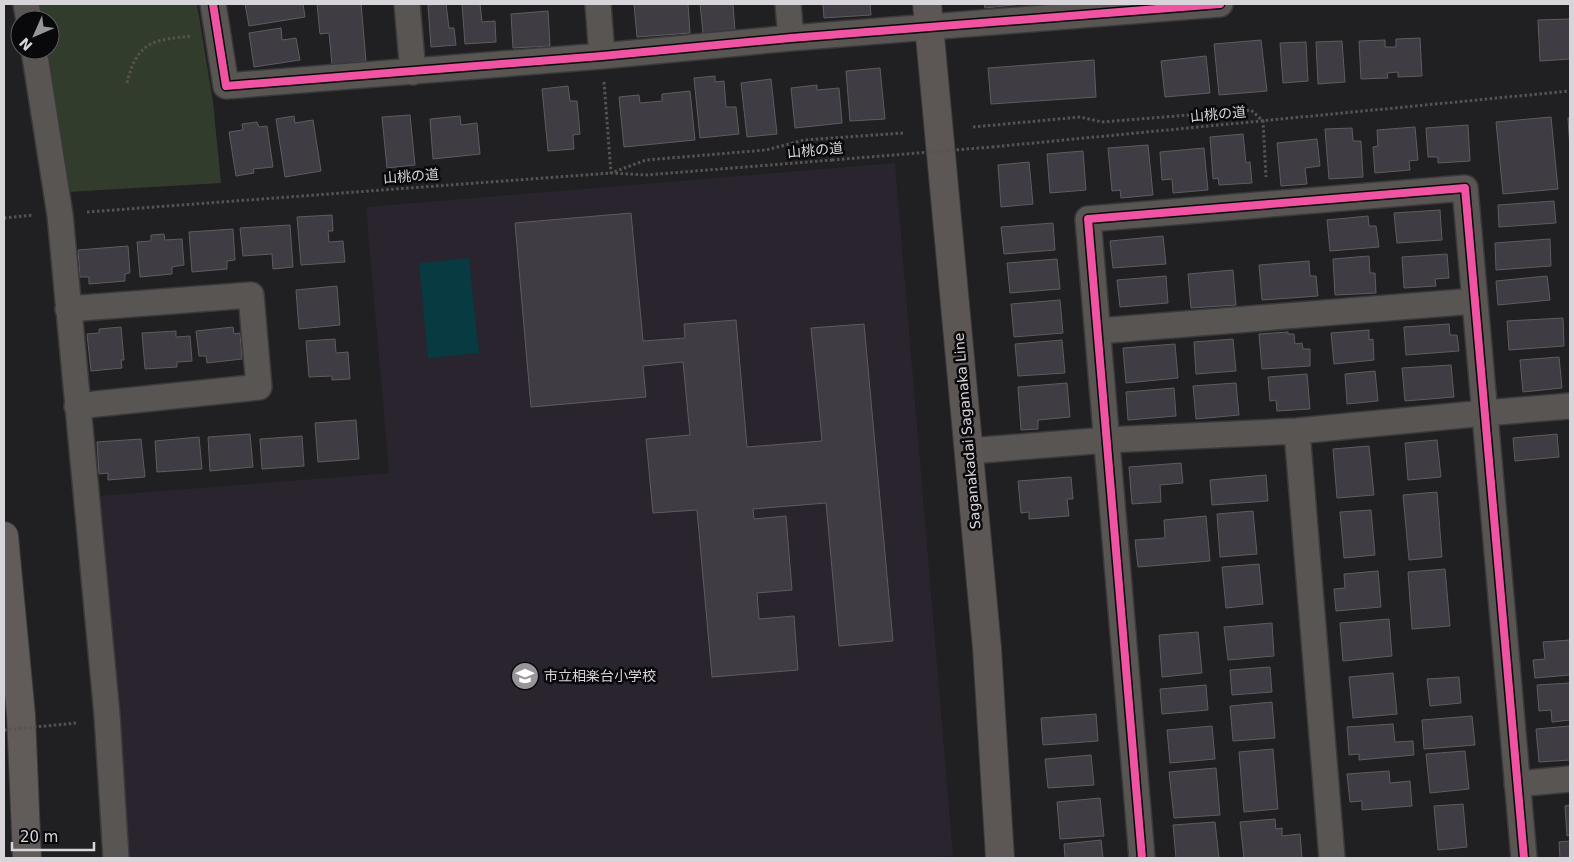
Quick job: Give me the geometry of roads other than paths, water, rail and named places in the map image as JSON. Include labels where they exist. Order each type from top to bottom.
[{"type":"highway","points":[[4,536],[21,715],[27,858]]},
{"type":"main road","name":"Saganakadai Saganaka Line","points":[[928,15],[987,648],[1000,858]]},
{"type":"street","points":[[213,4],[226,86],[602,56],[791,38],[928,15],[1220,4]]},
{"type":"street","points":[[407,4],[413,72]]},
{"type":"street","points":[[598,4],[602,56]]},
{"type":"street","points":[[788,4],[791,38]]},
{"type":"street","points":[[36,60],[60,214],[107,715],[116,858]]},
{"type":"street","points":[[1142,858],[1088,220],[1465,188],[1524,858]]},
{"type":"street","points":[[68,309],[251,294],[260,388],[77,406]]},
{"type":"street","points":[[1098,331],[1475,301]]},
{"type":"street","points":[[969,451],[1107,440],[1297,431],[1570,406]]},
{"type":"street","points":[[1297,431],[1332,858]]},
{"type":"street","points":[[1517,784],[1570,779]]},
{"type":"water","points":[[469,258],[479,353],[428,358],[419,263]]},
{"type":"place","name":"市立相楽台小学校","points":[[525,676]]}]
